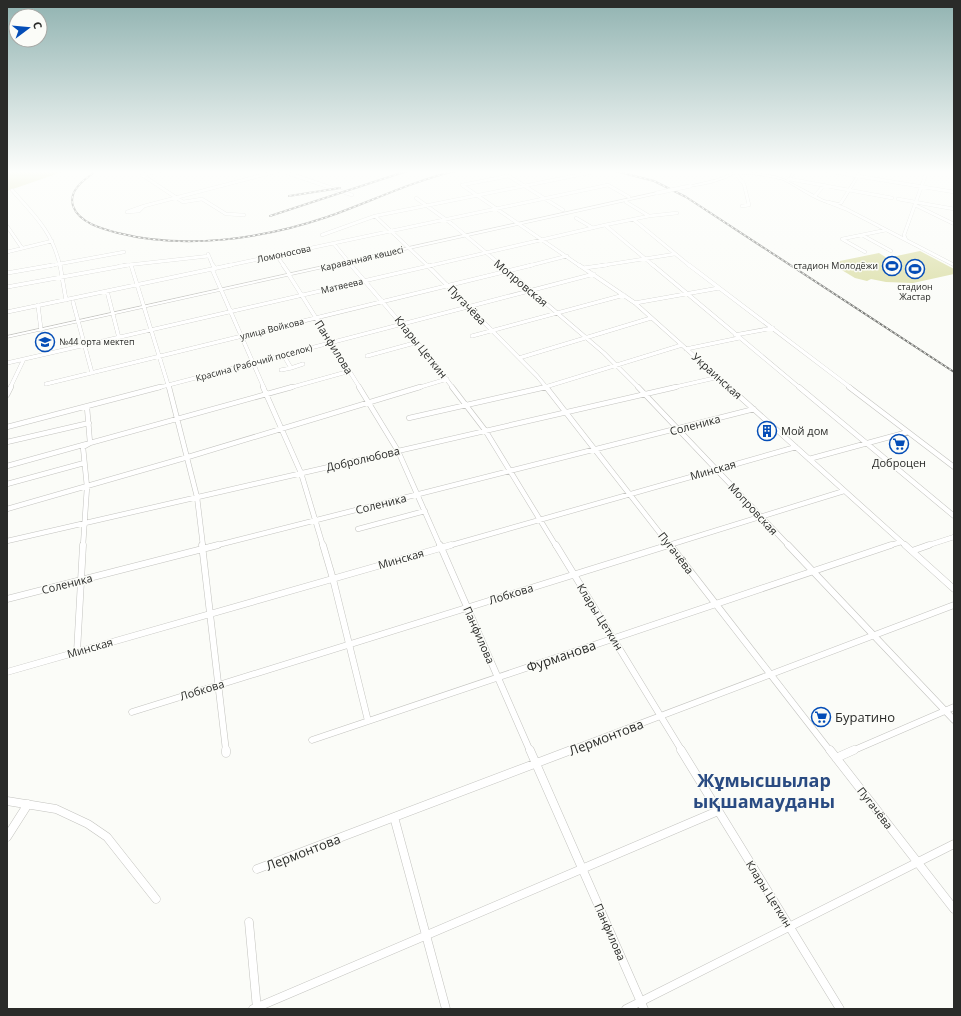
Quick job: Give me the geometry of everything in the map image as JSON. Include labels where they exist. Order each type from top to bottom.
[{"type":"main road","name":"Караванная көшесі","points":[[7,338],[545,218]]},
{"type":"street","points":[[37,218],[52,241],[66,300]]},
{"type":"street","points":[[322,235],[368,218]]},
{"type":"street","name":"Пугачёва","points":[[378,218],[429,266],[546,387],[954,909]]},
{"type":"street","name":"Ломоносова","points":[[7,312],[454,218]]},
{"type":"street","name":"Украинская","points":[[511,218],[635,303],[954,589]]},
{"type":"street","points":[[577,218],[593,228]]},
{"type":"street","points":[[864,218],[954,265]]},
{"type":"street","points":[[906,240],[904,237],[910,218]]},
{"type":"street","points":[[943,218],[954,224]]},
{"type":"street","points":[[633,219],[719,288],[954,467]]},
{"type":"street","name":"Матвеева","points":[[7,364],[633,219]]},
{"type":"street","name":"Мопровская","points":[[447,220],[617,365],[677,430],[716,469],[954,720]]},
{"type":"street","points":[[605,225],[735,335],[954,516]]},
{"type":"street","points":[[7,226],[22,248]]},
{"type":"street","points":[[865,252],[842,239],[886,230],[898,233],[906,231]]},
{"type":"street","points":[[862,235],[891,251]]},
{"type":"street","points":[[7,252],[52,241]]},
{"type":"street","name":"Клары Цеткин","points":[[334,244],[404,324],[485,430],[840,1009]]},
{"type":"street","points":[[7,273],[124,252]]},
{"type":"street","points":[[7,287],[131,265],[208,254],[230,312],[301,473],[333,579],[368,721]]},
{"type":"street","points":[[584,268],[675,254]]},
{"type":"street","name":"Панфилова","points":[[277,256],[350,371],[398,451],[643,1005]]},
{"type":"street","name":"улица Войкова","points":[[46,384],[567,256]]},
{"type":"street","points":[[131,265],[153,330],[159,357],[188,457],[197,497],[226,753]]},
{"type":"street","name":"Красина (Рабочий поселок)","points":[[7,427],[594,274]]},
{"type":"street","points":[[635,303],[719,288]]},
{"type":"street","points":[[107,291],[119,338]]},
{"type":"street","points":[[472,336],[624,295]]},
{"type":"street","points":[[73,302],[92,373]]},
{"type":"street","points":[[38,306],[41,330]]},
{"type":"street","points":[[519,358],[651,318]]},
{"type":"street","points":[[735,335],[773,328]]},
{"type":"street","points":[[686,349],[739,338]]},
{"type":"street","points":[[367,356],[418,342]]},
{"type":"street","points":[[409,418],[546,387],[682,345]]},
{"type":"street","points":[[284,356],[291,368]]},
{"type":"street","points":[[7,395],[23,361]]},
{"type":"street","points":[[281,370],[303,364]]},
{"type":"street","points":[[7,466],[350,371]]},
{"type":"street","name":"Добролюбова","points":[[7,541],[565,411],[719,377]]},
{"type":"street","points":[[7,509],[188,457],[447,379]]},
{"type":"street","points":[[87,407],[90,443]]},
{"type":"street","name":"Соленика","points":[[7,599],[677,430],[754,409]]},
{"type":"street","points":[[7,442],[89,423]]},
{"type":"street","points":[[809,459],[908,432]]},
{"type":"street","points":[[77,652],[86,486],[83,447],[90,443]]},
{"type":"street","name":"Минская","points":[[7,672],[796,447]]},
{"type":"street","points":[[7,484],[84,463]]},
{"type":"street","name":"Лобкова","points":[[132,712],[844,491]]},
{"type":"street","points":[[358,529],[424,512]]},
{"type":"street","points":[[912,551],[954,537]]},
{"type":"street","name":"Фурманова","points":[[312,740],[901,542]]},
{"type":"street","name":"Лермонтова","points":[[257,869],[954,605]]},
{"type":"street","points":[[836,758],[954,707]]},
{"type":"street","points":[[7,801],[56,809],[88,824],[107,837],[156,899]]},
{"type":"street","points":[[7,837],[28,804]]},
{"type":"street","points":[[249,922],[256,1008],[718,811]]},
{"type":"street","points":[[394,817],[446,1009]]},
{"type":"street","points":[[626,1009],[643,1005],[790,927],[954,844]]},
{"type":"green space","name":"стадион Молодёжи","points":[[920,251],[954,269],[954,274],[913,283],[886,282],[871,279],[867,281],[855,278],[830,263],[879,253],[887,258]]},
{"type":"railway","points":[[82,218],[92,224],[118,233],[170,241],[223,240],[276,231],[323,218]]},
{"type":"railway","points":[[719,218],[954,372]]},
{"type":"place","name":"стадион Молодёжи","points":[[892,266]]},
{"type":"place","name":"стадион Жастар","points":[[915,269]]},
{"type":"place","name":"№44 орта мектеп","points":[[45,342]]},
{"type":"place","name":"Мой дом","points":[[767,431]]},
{"type":"place","name":"Доброцен","points":[[899,444]]},
{"type":"place","name":"Буратино","points":[[821,717]]},
{"type":"district","name":"Жұмысшылар ықшамауданы","points":[[764,791]]}]
